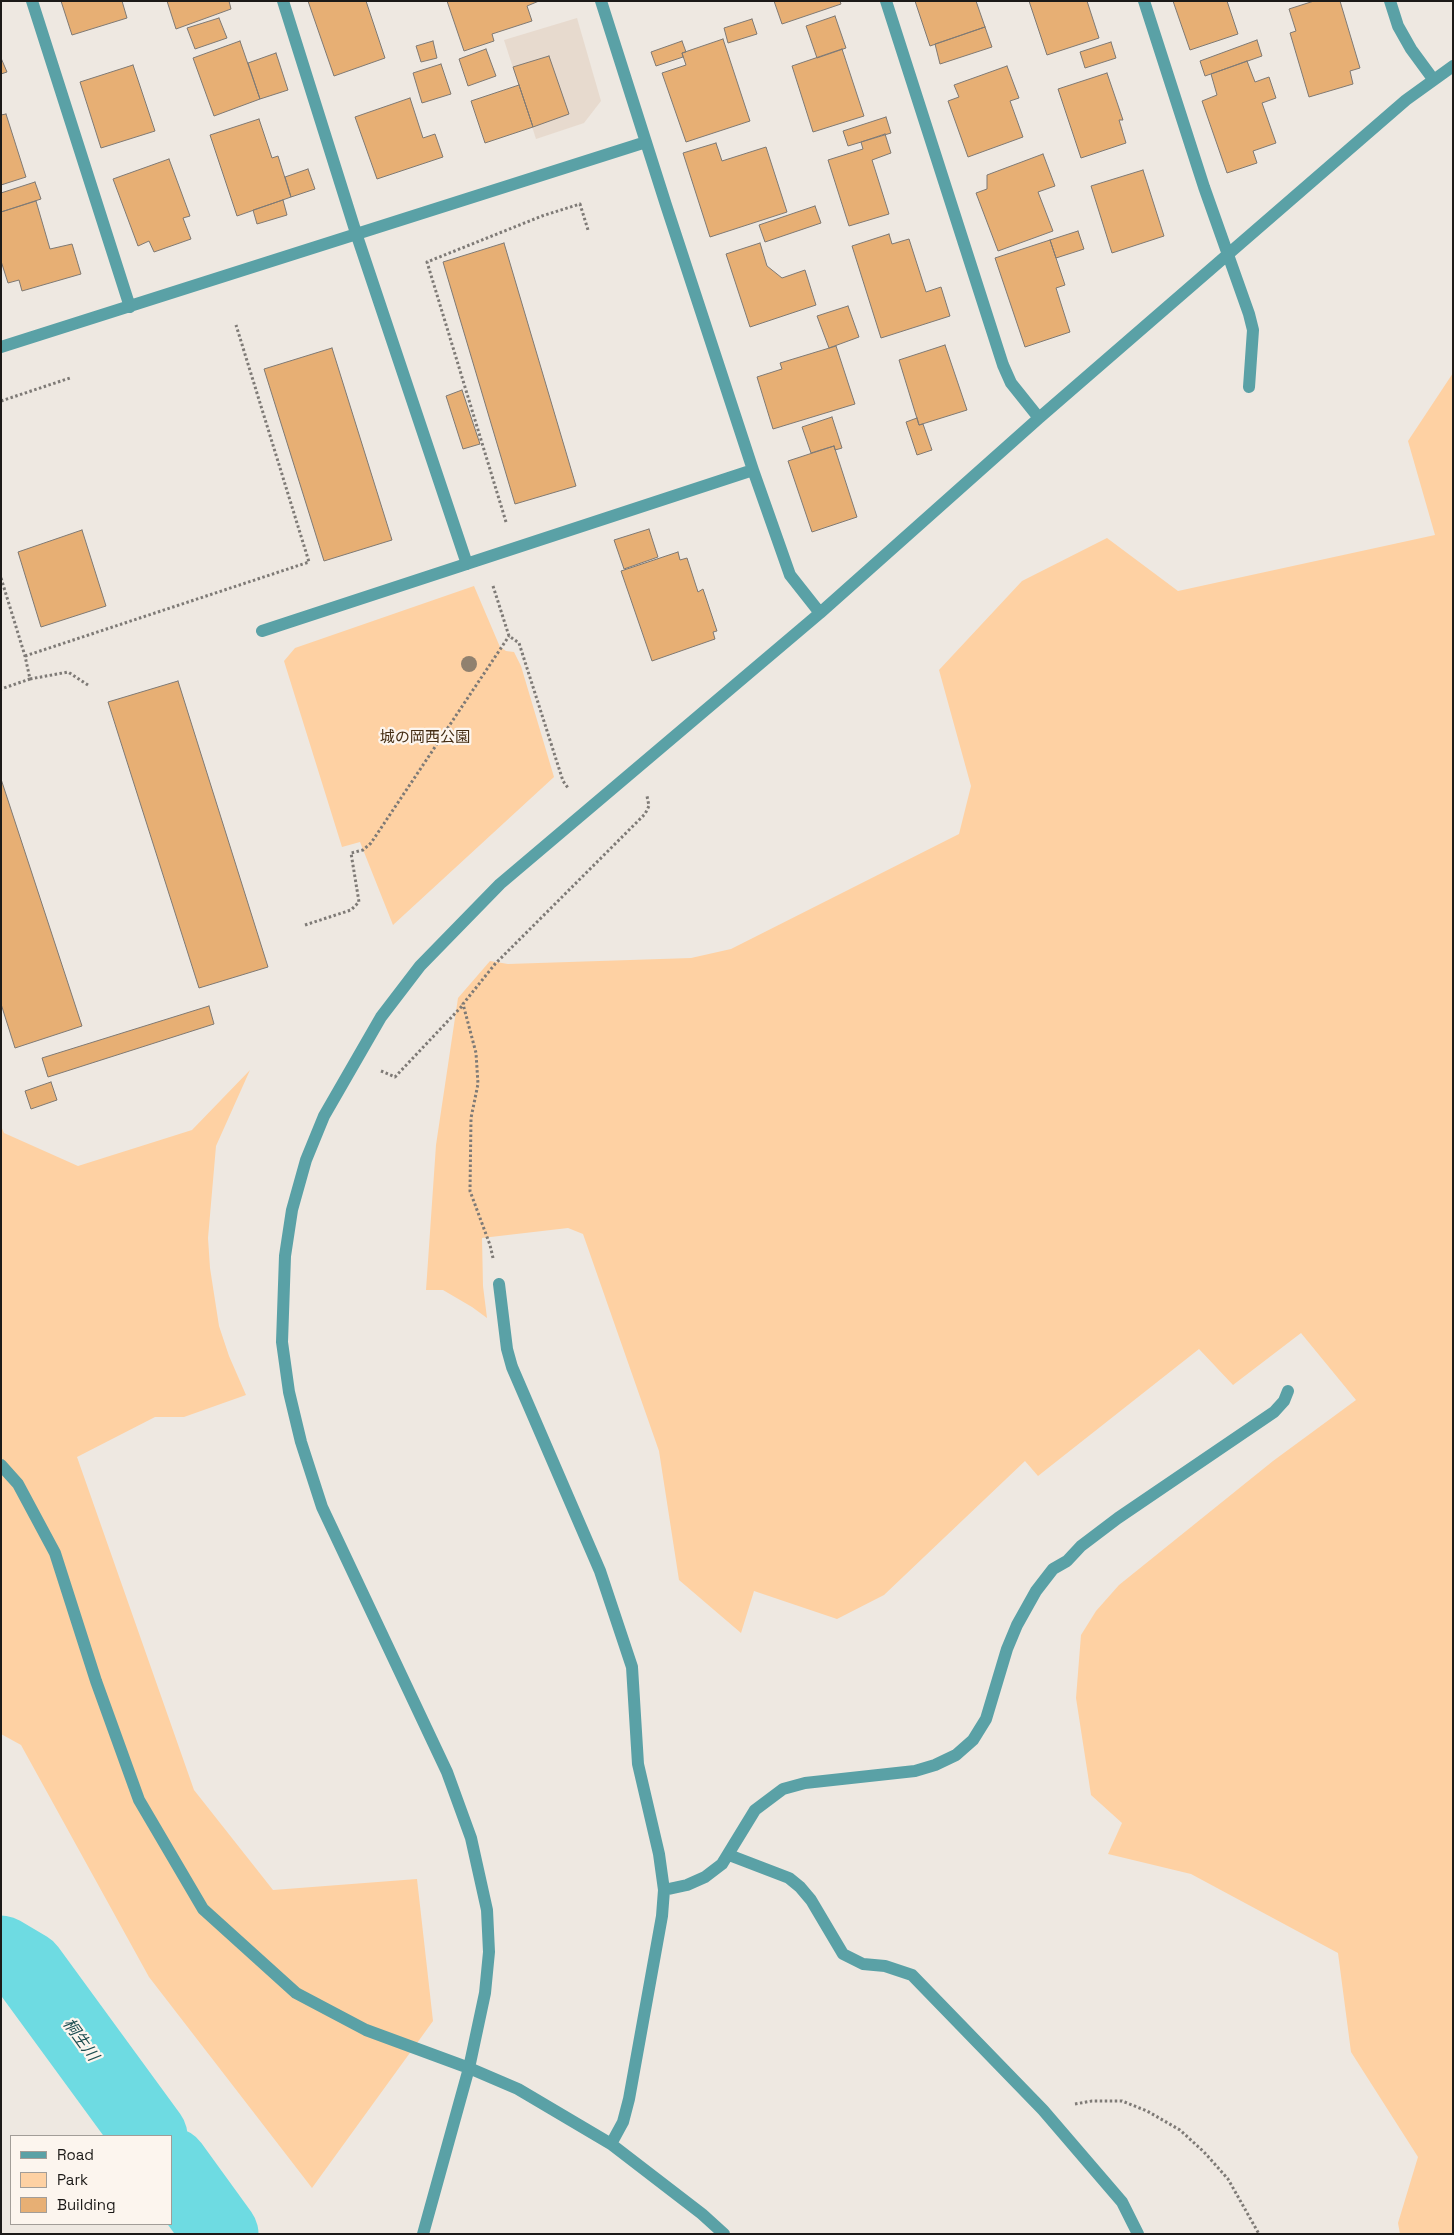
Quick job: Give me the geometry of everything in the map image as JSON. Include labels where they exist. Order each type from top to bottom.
[{"type":"street","points":[[32,1],[130,307]]},
{"type":"street","points":[[283,1],[356,233],[467,564]]},
{"type":"street","points":[[601,1],[753,470],[790,575],[820,613]]},
{"type":"street","points":[[886,1],[1003,366],[1011,383],[1039,418]]},
{"type":"street","points":[[1144,1],[1204,187],[1229,253],[1249,314],[1253,330],[1249,387]]},
{"type":"street","points":[[1390,1],[1398,26],[1411,49],[1433,79]]},
{"type":"street","points":[[423,2234],[469,2068],[485,1993],[489,1952],[487,1910],[471,1838],[447,1772],[322,1507],[301,1442],[289,1392],[282,1342],[283,1286],[292,1210],[306,1160],[324,1116],[381,1017],[420,966],[500,884],[820,613],[1039,418],[1399,106],[1453,66]]},
{"type":"street","points":[[1,347],[646,142]]},
{"type":"street","points":[[262,631],[753,470]]},
{"type":"street","points":[[499,1284],[506,1349],[512,1367],[600,1571],[632,1668],[638,1764],[659,1854],[664,1890],[662,1916],[629,2099],[623,2122],[611,2144]]},
{"type":"street","points":[[664,1890],[686,1886],[705,1877],[722,1864],[756,1810],[783,1789],[805,1783],[915,1770],[934,1765],[962,1750],[973,1740],[986,1719],[995,1696],[1007,1649],[1017,1625],[1036,1591],[1053,1570],[1067,1561],[1081,1546],[1118,1518],[1274,1412],[1284,1401],[1288,1391]]},
{"type":"street","points":[[1,1465],[18,1484],[55,1553],[96,1681],[139,1800],[203,1909],[296,1994],[366,2030],[469,2068],[518,2089],[611,2144],[702,2214],[724,2234]]},
{"type":"street","points":[[729,1855],[789,1878],[800,1887],[811,1900],[843,1954],[863,1964],[885,1966],[912,1975],[1043,2110],[1122,2202],[1138,2234]]},
{"type":"path","points":[[517,548],[507,524],[427,262],[542,216],[580,204],[588,230]]},
{"type":"path","points":[[25,656],[309,562],[236,325]]},
{"type":"path","points":[[1,401],[70,378]]},
{"type":"path","points":[[1,578],[25,656],[30,679]]},
{"type":"path","points":[[492,583],[509,636],[519,643],[562,781],[569,789]]},
{"type":"path","points":[[305,926],[351,910],[359,902],[351,852],[363,850],[371,843],[509,636]]},
{"type":"path","points":[[1,689],[30,679],[68,672],[88,684]]},
{"type":"path","points":[[378,1070],[394,1077],[463,1004],[495,964],[645,814],[649,799],[646,793]]},
{"type":"path","points":[[463,1004],[476,1053],[478,1084],[472,1118],[470,1192],[490,1245],[499,1284]]},
{"type":"path","points":[[1043,2110],[1092,2101],[1122,2101],[1147,2111],[1180,2130],[1204,2152],[1228,2179],[1259,2234]]},
{"type":"shaded area","points":[[577,18],[601,101],[584,123],[536,139],[504,40]]},
{"type":"green space","points":[[1453,373],[1453,2234],[1400,2234],[1398,2223],[1418,2157],[1351,2052],[1338,1953],[1191,1874],[1108,1854],[1122,1823],[1091,1795],[1076,1698],[1081,1635],[1096,1611],[1119,1585],[1273,1461],[1356,1400],[1301,1333],[1233,1385],[1199,1349],[1038,1476],[1025,1461],[884,1595],[837,1619],[754,1591],[741,1633],[679,1580],[659,1451],[583,1234],[568,1228],[482,1238],[483,1286],[487,1318],[443,1290],[426,1290],[436,1145],[458,998],[490,961],[508,964],[691,958],[731,949],[959,834],[971,786],[939,670],[1022,581],[1107,538],[1178,591],[1435,535],[1408,441]]},
{"type":"green space","name":"城の岡西公園","points":[[474,586],[500,647],[506,651],[514,652],[521,666],[554,777],[393,925],[360,842],[342,847],[284,661],[295,648]]},
{"type":"green space","points":[[250,1070],[216,1146],[208,1238],[210,1268],[219,1326],[229,1356],[246,1395],[184,1417],[155,1417],[77,1457],[194,1790],[273,1890],[417,1879],[433,2021],[312,2188],[149,1977],[21,1745],[1,1734],[1,1126],[4,1133],[78,1166],[192,1130]]},
{"type":"building","points":[[61,1],[122,1],[127,18],[72,35]]},
{"type":"building","points":[[167,1],[229,1],[231,9],[176,29]]},
{"type":"building","points":[[308,1],[366,1],[385,58],[334,76]]},
{"type":"building","points":[[447,1],[539,1],[527,6],[532,21],[492,34],[494,41],[464,51]]},
{"type":"building","points":[[774,1],[840,1],[841,4],[782,24]]},
{"type":"building","points":[[915,1],[976,1],[985,27],[930,46]]},
{"type":"building","points":[[1029,1],[1087,1],[1099,38],[1047,55]]},
{"type":"building","points":[[1173,1],[1227,1],[1238,34],[1190,50]]},
{"type":"building","points":[[1314,1],[1340,1],[1360,68],[1350,71],[1353,84],[1309,97],[1290,33],[1296,31],[1289,9]]},
{"type":"building","points":[[835,16],[846,48],[817,58],[806,26]]},
{"type":"building","points":[[219,18],[227,38],[195,49],[187,28]]},
{"type":"building","points":[[752,19],[757,34],[728,43],[724,28]]},
{"type":"building","points":[[985,27],[992,47],[940,64],[935,44]]},
{"type":"building","points":[[723,39],[750,121],[686,142],[662,73],[686,65],[682,53]]},
{"type":"building","points":[[1257,40],[1262,56],[1205,76],[1200,61]]},
{"type":"building","points":[[240,41],[260,99],[214,116],[193,58]]},
{"type":"building","points":[[433,41],[437,58],[421,62],[416,46]]},
{"type":"building","points":[[682,41],[686,52],[682,53],[683,57],[656,66],[651,52]]},
{"type":"building","points":[[1111,42],[1116,58],[1085,68],[1080,52]]},
{"type":"building","points":[[486,49],[496,76],[468,86],[459,59]]},
{"type":"building","points":[[842,49],[864,116],[813,132],[792,66]]},
{"type":"building","points":[[276,53],[288,90],[260,99],[248,63]]},
{"type":"building","points":[[549,56],[569,114],[533,127],[513,67]]},
{"type":"building","points":[[1,58],[7,72],[1,74]]},
{"type":"building","points":[[1247,61],[1255,82],[1269,77],[1276,98],[1262,103],[1276,143],[1253,151],[1257,163],[1227,173],[1202,101],[1217,95],[1211,74]]},
{"type":"building","points":[[441,64],[451,94],[422,103],[413,73]]},
{"type":"building","points":[[133,65],[155,131],[101,148],[80,82]]},
{"type":"building","points":[[1007,66],[1019,98],[1010,101],[1023,137],[968,157],[948,101],[959,97],[954,85]]},
{"type":"building","points":[[1107,73],[1123,120],[1119,120],[1126,143],[1081,158],[1058,89]]},
{"type":"building","points":[[519,85],[533,127],[485,143],[471,101]]},
{"type":"building","points":[[410,98],[423,138],[435,134],[443,157],[377,179],[355,117]]},
{"type":"building","points":[[6,114],[26,177],[1,185],[1,115]]},
{"type":"building","points":[[886,117],[891,133],[848,146],[843,131]]},
{"type":"building","points":[[259,119],[272,158],[278,156],[291,197],[237,216],[210,135]]},
{"type":"building","points":[[885,134],[891,153],[872,160],[889,214],[849,226],[828,160],[863,149],[861,142]]},
{"type":"building","points":[[716,143],[722,161],[766,147],[787,212],[710,237],[683,153]]},
{"type":"building","points":[[1043,154],[1055,186],[1038,192],[1053,231],[998,251],[976,193],[987,189],[987,175]]},
{"type":"building","points":[[169,159],[190,216],[183,218],[191,239],[154,252],[149,241],[138,246],[113,179]]},
{"type":"building","points":[[308,169],[315,189],[291,197],[285,177]]},
{"type":"building","points":[[1143,170],[1164,236],[1112,253],[1091,186]]},
{"type":"building","points":[[35,182],[41,199],[1,212],[1,193]]},
{"type":"building","points":[[283,200],[287,215],[257,224],[253,210]]},
{"type":"building","points":[[36,201],[50,249],[72,244],[81,274],[22,291],[19,280],[8,283],[1,261],[1,212]]},
{"type":"building","points":[[815,206],[821,223],[765,242],[759,225]]},
{"type":"building","points":[[1078,231],[1084,249],[1056,258],[1050,240]]},
{"type":"building","points":[[889,234],[892,244],[909,239],[926,292],[941,287],[950,316],[881,338],[852,246]]},
{"type":"building","points":[[1050,240],[1065,285],[1056,288],[1070,332],[1025,347],[995,258]]},
{"type":"building","points":[[504,243],[576,486],[515,504],[443,262]]},
{"type":"building","points":[[760,243],[767,266],[782,278],[805,270],[816,305],[750,327],[726,254]]},
{"type":"building","points":[[848,306],[859,337],[829,348],[817,316]]},
{"type":"building","points":[[945,345],[967,410],[919,425],[899,360]]},
{"type":"building","points":[[836,346],[855,404],[773,429],[757,377],[782,369],[780,363]]},
{"type":"building","points":[[332,348],[392,540],[324,561],[264,369]]},
{"type":"building","points":[[462,390],[480,444],[463,449],[446,396]]},
{"type":"building","points":[[832,417],[842,448],[835,450],[834,446],[811,453],[802,427]]},
{"type":"building","points":[[917,418],[919,425],[923,424],[932,450],[917,455],[906,422]]},
{"type":"building","points":[[834,446],[857,517],[812,532],[788,461]]},
{"type":"building","points":[[649,529],[658,557],[624,569],[614,540]]},
{"type":"building","points":[[82,530],[106,606],[41,627],[18,552]]},
{"type":"building","points":[[678,552],[680,560],[687,558],[698,592],[703,589],[717,631],[713,632],[715,639],[652,661],[621,571]]},
{"type":"building","points":[[178,681],[268,967],[199,988],[108,702]]},
{"type":"building","points":[[1,779],[82,1026],[15,1048],[1,1004]]},
{"type":"building","points":[[209,1006],[214,1024],[48,1077],[42,1058]]},
{"type":"building","points":[[51,1082],[57,1100],[31,1109],[25,1091]]},
{"type":"waterway","name":"桐生川","points":[[1,1953],[28,1969],[149,2135]]},
{"type":"waterway","name":"桐生川","points":[[172,2166],[221,2234]]}]
